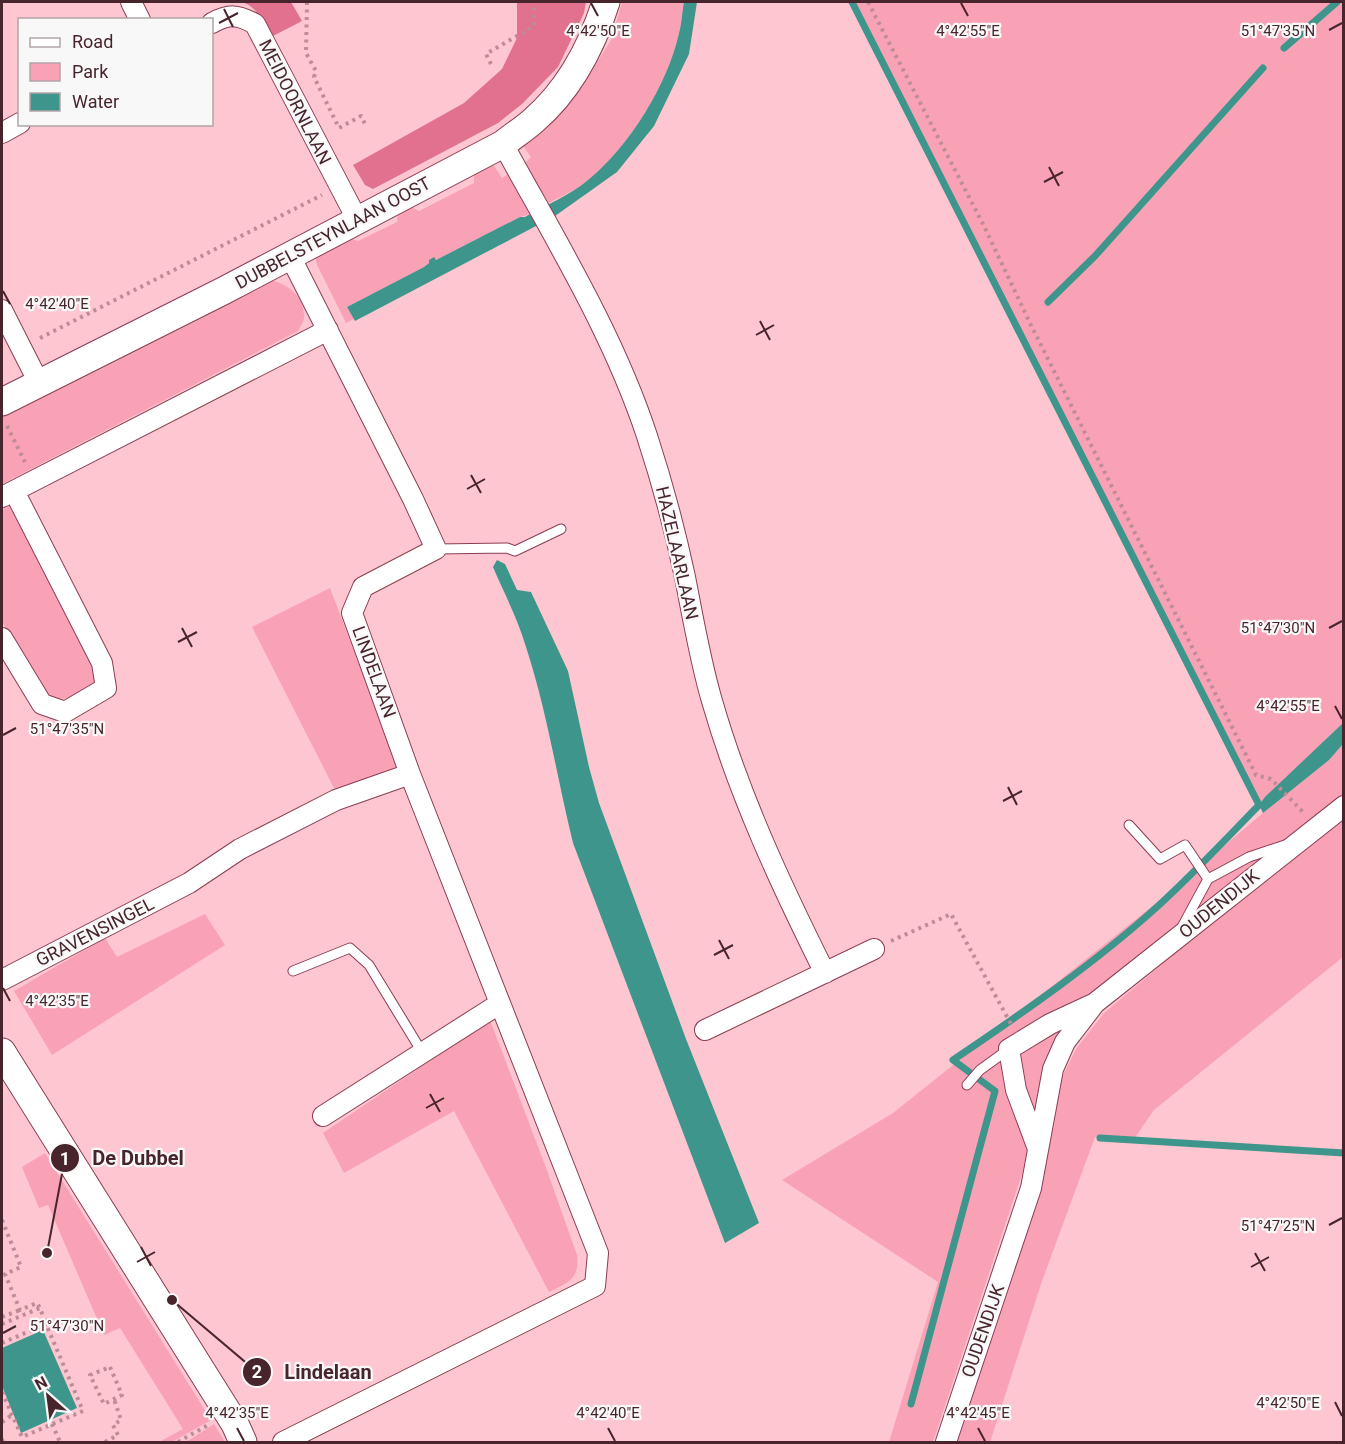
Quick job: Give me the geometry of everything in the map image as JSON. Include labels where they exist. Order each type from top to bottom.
[{"type":"street","points":[[131,2],[139,18]]},
{"type":"street","name":"DUBBELSTEYNLAAN OOST","points":[[4,413],[39,383],[290,256],[503,144],[534,121],[552,102],[576,70],[599,24],[606,2]]},
{"type":"street","name":"MEIDOORNLAAN","points":[[213,22],[225,16],[242,17],[255,24],[358,220]]},
{"type":"street","points":[[2,133],[18,124]]},
{"type":"street","name":"HAZELAARLAAN","points":[[503,144],[571,264],[621,366],[647,436],[684,574],[709,689],[731,761],[771,860],[825,973]]},
{"type":"street","points":[[290,256],[436,549]]},
{"type":"street","points":[[2,310],[39,383]]},
{"type":"street","points":[[2,638],[42,704],[65,712],[106,688],[102,663],[8,494],[328,330]]},
{"type":"street","name":"LINDELAAN","points":[[283,1443],[595,1286],[598,1253],[410,774],[352,613],[363,587],[436,549]]},
{"type":"street","name":"GRAVENSINGEL","points":[[2,980],[189,883],[240,849],[336,800],[410,774]]},
{"type":"street","name":"OUDENDIJK","points":[[1009,1049],[1050,1024],[1095,1003],[1298,840],[1344,806]]},
{"type":"street","points":[[705,1030],[874,949]]},
{"type":"street","name":"OUDENDIJK","points":[[946,1443],[1031,1188],[1053,1069],[1065,1042],[1095,1003]]},
{"type":"street","points":[[323,1116],[499,1004]]},
{"type":"street","points":[[1009,1049],[1016,1090],[1038,1150]]},
{"type":"street","points":[[2,1052],[235,1424],[243,1443]]},
{"type":"lane","points":[[436,549],[507,548],[515,551],[561,529]]},
{"type":"lane","points":[[1129,825],[1160,859],[1185,844],[1208,879]]},
{"type":"lane","points":[[1173,942],[1208,879],[1249,857],[1298,840]]},
{"type":"lane","points":[[293,971],[350,948],[369,965],[422,1052]]},
{"type":"lane","points":[[967,1085],[980,1070],[1009,1049]]},
{"type":"path","points":[[308,2],[306,53],[316,71],[314,77],[339,128],[361,116],[366,126]]},
{"type":"path","points":[[491,64],[486,54],[534,26],[534,2]]},
{"type":"path","points":[[868,2],[984,226],[1030,323],[1256,775],[1271,779],[1288,797]]},
{"type":"path","points":[[21,348],[339,186]]},
{"type":"path","points":[[4,413],[35,481]]},
{"type":"path","points":[[874,949],[951,914],[1013,1028]]},
{"type":"path","points":[[2,1220],[3,1228],[21,1267],[5,1274],[20,1310]]},
{"type":"path","points":[[2,1317],[37,1303],[83,1411],[22,1437],[2,1392]]},
{"type":"path","points":[[2,1324],[40,1308]]},
{"type":"path","points":[[2,1343],[46,1324]]},
{"type":"path","points":[[110,1367],[122,1395],[114,1399],[104,1404],[90,1375],[110,1367]]},
{"type":"path","points":[[105,1443],[118,1435],[112,1425],[121,1420],[114,1399]]},
{"type":"path","points":[[178,1443],[228,1413]]},
{"type":"path","points":[[2,1422],[12,1415]]},
{"type":"path","points":[[52,1424],[60,1443]]},
{"type":"green space","points":[[622,2],[684,2],[674,53],[645,113],[618,150],[588,180],[549,203],[524,164],[531,157],[522,144],[576,95],[611,40]]},
{"type":"green space","points":[[852,2],[1343,2],[1343,723],[1259,805],[1221,724],[1043,381],[1021,333]]},
{"type":"green space","points":[[492,163],[502,178],[508,174],[530,214],[436,260],[434,258],[424,267],[347,307],[354,319],[346,323],[317,265],[315,254],[349,238],[358,241],[397,222],[398,213],[409,206],[419,211],[474,183],[474,173]]},
{"type":"green space","points":[[269,280],[281,283],[297,295],[303,307],[304,316],[298,331],[2,484],[2,417]]},
{"type":"green space","points":[[11,505],[98,667],[96,683],[71,697],[58,699],[45,693],[2,622],[2,510]]},
{"type":"green space","points":[[330,588],[398,766],[337,794],[252,627]]},
{"type":"green space","points":[[1343,744],[1343,795],[1316,828],[1124,975],[1044,1069],[1023,1171],[933,1442],[889,1442],[938,1282],[782,1180],[893,1113],[1160,900],[1329,760]]},
{"type":"green space","points":[[1343,812],[1343,957],[1154,1110],[1134,1139],[1095,1137],[1042,1281],[990,1442],[955,1442],[1054,1126],[1060,1081],[1076,1049],[1104,1013]]},
{"type":"green space","points":[[205,914],[225,945],[52,1055],[14,991],[105,938],[117,957]]},
{"type":"green space","points":[[490,1020],[577,1255],[577,1270],[571,1279],[549,1292],[454,1111],[344,1173],[323,1133]]},
{"type":"green space","points":[[45,1153],[211,1420],[172,1442],[159,1442],[183,1429],[120,1328],[104,1335],[48,1205],[39,1208],[22,1167]]},
{"type":"green space","points":[[214,1424],[225,1442],[186,1442]]},
{"type":"shaded area","points":[[242,2],[291,2],[302,21],[273,36],[256,11]]},
{"type":"shaded area","points":[[517,2],[586,2],[584,13],[558,67],[522,104],[498,123],[373,189],[365,185],[353,165],[464,103],[502,69],[517,38]]},
{"type":"water","points":[[684,2],[697,2],[689,54],[654,126],[617,172],[555,216],[355,321],[347,307],[424,267],[434,257],[436,260],[558,200],[588,180],[603,166],[618,150],[645,113],[666,73],[674,53]]},
{"type":"water","points":[[497,560],[505,564],[517,590],[531,592],[568,671],[599,803],[686,1039],[759,1223],[725,1243],[573,843],[540,695],[519,626],[493,567]]},
{"type":"water","points":[[1343,723],[1343,744],[1329,760],[1263,813],[1259,805],[1265,797]]},
{"type":"water","points":[[43,1330],[77,1408],[21,1433],[2,1386],[2,1348]]},
{"type":"waterway","points":[[852,2],[1259,805],[1184,882],[1134,927],[1058,986],[953,1060],[995,1091],[911,1404]]},
{"type":"waterway","points":[[1284,48],[1337,2]]},
{"type":"waterway","points":[[1048,302],[1095,256],[1263,68]]},
{"type":"waterway","points":[[1100,1138],[1344,1153]]},
{"type":"place","name":"De Dubbel","points":[[47,1253]]},
{"type":"place","name":"Lindelaan","points":[[172,1300]]}]
